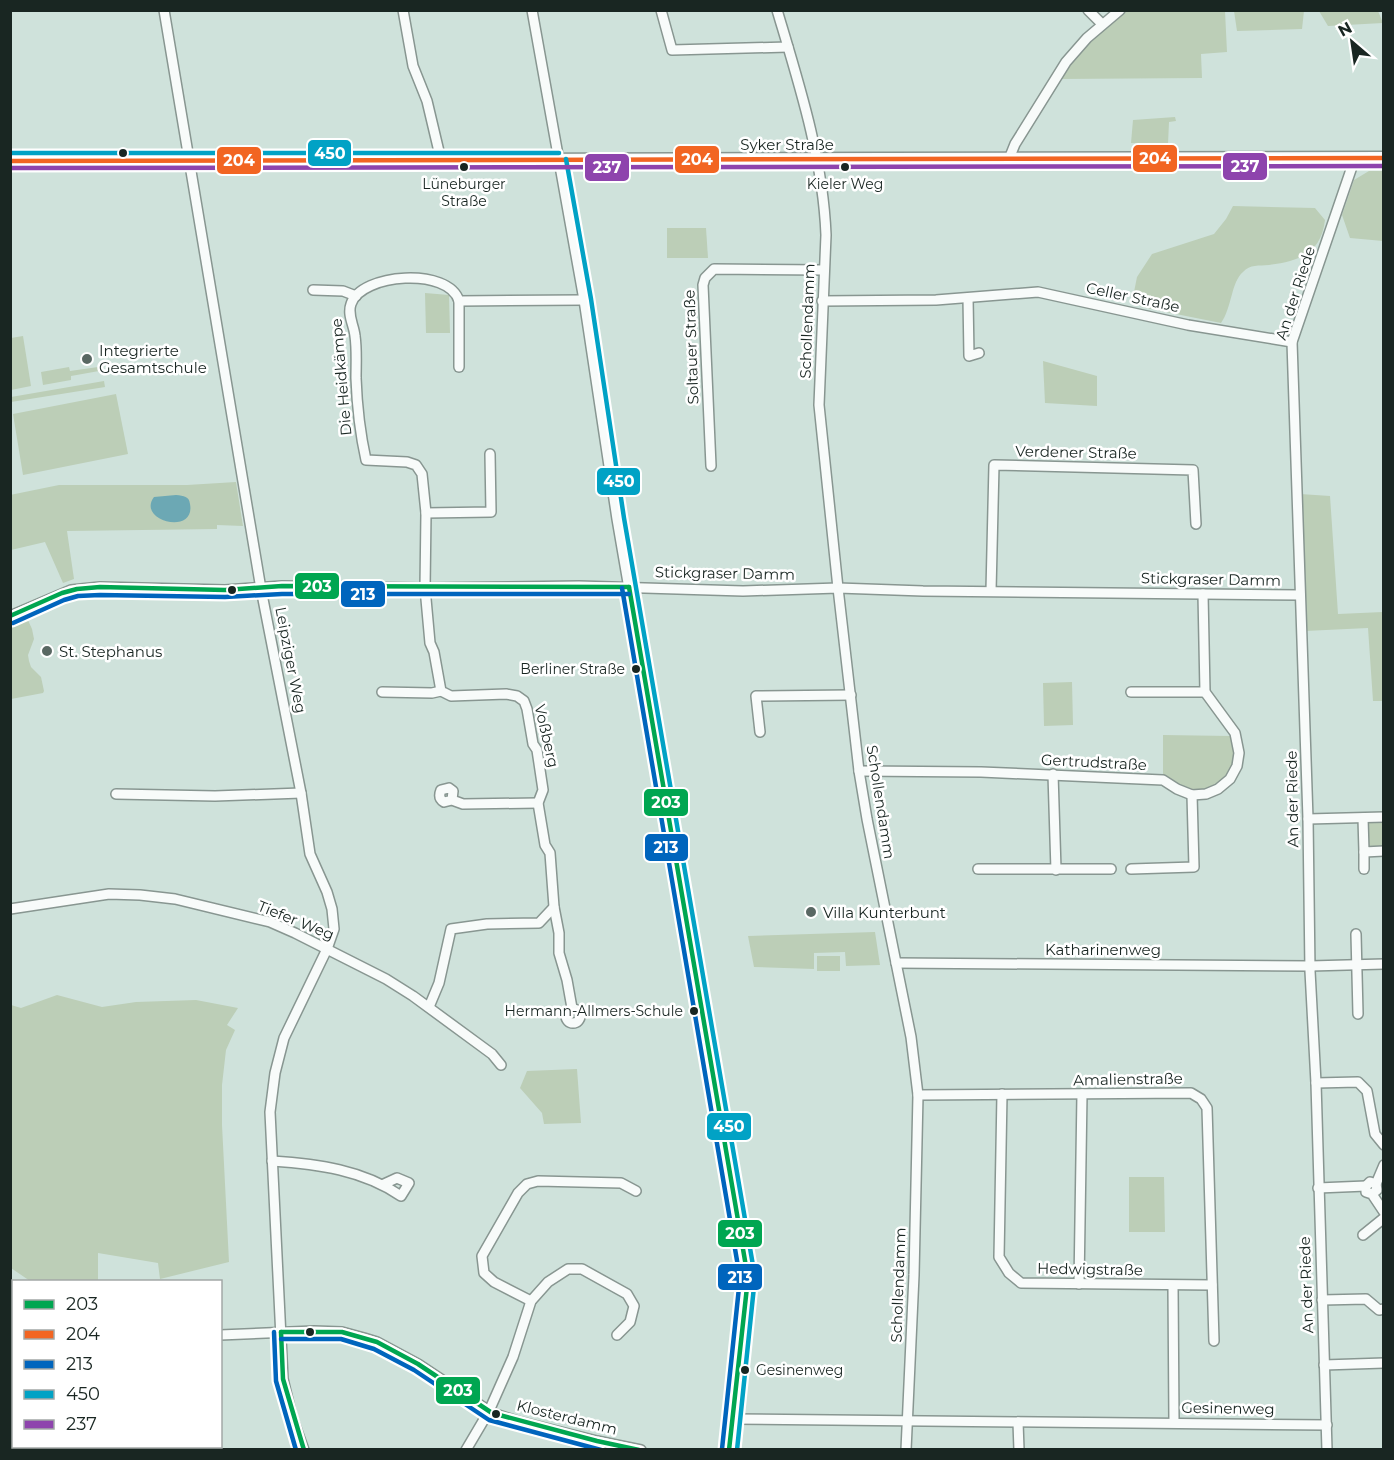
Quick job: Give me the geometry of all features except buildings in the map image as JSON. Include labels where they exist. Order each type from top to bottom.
[{"type":"main road","name":"Syker Straße","points":[[10,161],[1383,158]]},
{"type":"street","name":"Leipziger Weg","points":[[164,10],[261,589],[301,793],[310,854],[327,892],[334,929],[327,949],[284,1038],[274,1073],[270,1112],[284,1379],[287,1397],[304,1449]]},
{"type":"street","points":[[403,10],[413,66],[427,101],[441,160]]},
{"type":"street","points":[[532,10],[584,300],[629,587],[748,1278],[729,1449]]},
{"type":"street","points":[[661,10],[672,50],[788,47]]},
{"type":"street","points":[[777,10],[817,159]]},
{"type":"street","points":[[1088,10],[1102,24]]},
{"type":"street","points":[[1009,159],[1015,144],[1066,62],[1102,24],[1120,10]]},
{"type":"street","name":"Schollendamm","points":[[817,159],[825,209],[819,405],[838,588],[860,771],[911,1037],[918,1095],[914,1267],[906,1449]]},
{"type":"street","name":"An der Riede","points":[[1327,1449],[1292,342],[1355,159]]},
{"type":"street","name":"Soltauer Straße","points":[[711,466],[703,285],[705,278],[714,269],[824,270]]},
{"type":"street","points":[[313,290],[343,291],[356,296],[367,288],[386,280],[411,277],[445,286],[457,295],[459,300],[459,367]]},
{"type":"street","name":"Celler Straße","points":[[822,300],[968,298],[1038,292],[1188,325],[1292,342]]},
{"type":"street","name":"Die Heidkämpe","points":[[356,296],[350,307],[350,317],[356,336],[359,430],[366,460],[407,462],[416,465],[422,474],[426,513],[425,588]]},
{"type":"street","points":[[968,298],[969,356],[979,354]]},
{"type":"street","points":[[459,300],[584,300]]},
{"type":"street","points":[[426,513],[491,512],[490,454]]},
{"type":"street","name":"Verdener Straße","points":[[991,591],[994,465],[1193,470],[1197,524]]},
{"type":"street","name":"Stickgraser Damm","points":[[10,616],[62,593],[100,587],[261,589],[282,586],[629,587],[743,591],[838,588],[1300,595]]},
{"type":"street","points":[[382,692],[432,693],[441,691],[434,652],[430,643],[425,588]]},
{"type":"street","points":[[1131,869],[1194,867],[1192,795],[1206,794],[1218,789],[1230,779],[1238,766],[1239,753],[1234,733],[1205,692],[1203,594]]},
{"type":"street","name":"Voßberg","points":[[441,691],[451,696],[506,694],[517,696],[524,701],[533,744],[537,750],[543,789],[538,803],[545,845],[550,853],[559,953],[572,1008]]},
{"type":"street","points":[[1131,692],[1205,692]]},
{"type":"street","points":[[760,732],[756,696],[850,694]]},
{"type":"street","name":"Gertrudstraße","points":[[860,771],[1053,774],[1163,780],[1192,795]]},
{"type":"street","points":[[1053,774],[1056,870]]},
{"type":"street","points":[[116,794],[215,796],[301,793]]},
{"type":"street","points":[[452,800],[463,804],[538,803]]},
{"type":"street","points":[[1308,819],[1383,817]]},
{"type":"street","points":[[1363,818],[1364,869]]},
{"type":"street","points":[[1364,852],[1383,851]]},
{"type":"street","points":[[978,869],[1111,869]]},
{"type":"street","name":"Tiefer Weg","points":[[11,907],[109,894],[151,896],[175,899],[270,922],[386,979],[492,1053],[501,1065]]},
{"type":"street","points":[[539,923],[554,907]]},
{"type":"street","points":[[429,1007],[439,983],[451,929],[487,924],[539,923],[559,933]]},
{"type":"street","points":[[1356,934],[1358,1014]]},
{"type":"street","name":"Katharinenweg","points":[[896,963],[1310,966],[1383,964]]},
{"type":"street","points":[[1316,1083],[1358,1082],[1367,1091],[1375,1134],[1383,1145]]},
{"type":"street","name":"Amalienstraße","points":[[918,1095],[1191,1093],[1202,1099],[1207,1108],[1214,1341]]},
{"type":"street","name":"Hedwigstraße","points":[[1002,1094],[999,1257],[1009,1274],[1021,1283],[1212,1285]]},
{"type":"street","points":[[1079,1284],[1082,1094]]},
{"type":"street","points":[[272,1161],[333,1167],[384,1185]]},
{"type":"street","points":[[1371,1188],[1383,1165]]},
{"type":"street","points":[[531,1300],[494,1282],[484,1273],[482,1256],[518,1193],[527,1185],[538,1181],[621,1183],[636,1191]]},
{"type":"street","points":[[1318,1188],[1371,1188]]},
{"type":"street","points":[[1371,1188],[1383,1212]]},
{"type":"street","points":[[1363,1235],[1383,1218]]},
{"type":"street","points":[[466,1449],[489,1412],[513,1357],[531,1300],[548,1282],[568,1269],[582,1269],[627,1294],[634,1306],[630,1322],[617,1335]]},
{"type":"street","points":[[1173,1286],[1174,1422]]},
{"type":"street","points":[[1322,1300],[1366,1299],[1379,1310],[1383,1309]]},
{"type":"street","name":"Klosterdamm","points":[[222,1335],[342,1332],[377,1342],[418,1364],[489,1412],[597,1441],[641,1449]]},
{"type":"street","points":[[1324,1365],[1383,1363]]},
{"type":"street","name":"Gesinenweg","points":[[733,1419],[1327,1425]]},
{"type":"street","points":[[1018,1422],[1018,1449]]},
{"type":"green space","points":[[1127,11],[1225,11],[1227,52],[1201,54],[1202,78],[1059,79],[1092,39]]},
{"type":"green space","points":[[1234,11],[1304,11],[1302,29],[1237,31]]},
{"type":"green space","points":[[1319,11],[1378,11],[1383,23],[1328,26]]},
{"type":"green space","points":[[1175,117],[1176,121],[1169,122],[1168,144],[1131,143],[1133,120]]},
{"type":"green space","points":[[1369,171],[1383,171],[1383,241],[1350,238],[1342,215],[1354,180]]},
{"type":"green space","points":[[1233,206],[1315,208],[1325,220],[1323,231],[1314,248],[1299,258],[1246,269],[1236,282],[1221,323],[1141,307],[1133,297],[1137,277],[1152,254],[1214,234]]},
{"type":"green space","points":[[667,228],[706,228],[708,258],[667,258]]},
{"type":"green space","points":[[425,293],[449,295],[450,333],[426,333]]},
{"type":"green space","points":[[23,336],[31,386],[11,390],[11,338]]},
{"type":"green space","points":[[1043,361],[1097,376],[1097,406],[1045,403]]},
{"type":"green space","points":[[69,367],[70,371],[98,367],[99,371],[71,376],[71,380],[43,385],[41,372]]},
{"type":"green space","points":[[104,381],[105,387],[11,402],[11,397]]},
{"type":"green space","points":[[116,394],[128,454],[23,475],[13,414]]},
{"type":"green space","points":[[236,482],[243,526],[217,525],[217,529],[67,531],[74,579],[63,583],[45,542],[11,550],[10,495],[59,485],[187,485]]},
{"type":"green space","points":[[1300,494],[1330,496],[1338,614],[1383,612],[1383,718],[1382,701],[1373,701],[1368,628],[1305,631]]},
{"type":"green space","points":[[27,618],[34,639],[28,655],[29,661],[31,667],[41,677],[44,691],[11,699],[11,626]]},
{"type":"green space","points":[[1072,682],[1073,725],[1044,726],[1043,683]]},
{"type":"green space","points":[[1163,735],[1231,736],[1235,756],[1228,774],[1221,782],[1203,790],[1185,788],[1163,776]]},
{"type":"green space","points":[[1371,820],[1383,823],[1383,846],[1371,848],[1368,844],[1367,825]]},
{"type":"green space","points":[[875,932],[880,965],[846,966],[845,952],[814,953],[814,969],[754,967],[748,936]]},
{"type":"green space","points":[[817,956],[840,956],[840,971],[817,971]]},
{"type":"green space","points":[[57,995],[102,1007],[136,1002],[196,1000],[238,1008],[227,1025],[235,1030],[226,1050],[222,1085],[229,1262],[160,1279],[158,1263],[98,1253],[98,1280],[29,1280],[11,1268],[11,1005],[21,1008]]},
{"type":"green space","points":[[577,1069],[581,1123],[544,1124],[542,1113],[520,1088],[527,1071]]},
{"type":"green space","points":[[1129,1177],[1164,1177],[1165,1232],[1129,1232]]},
{"type":"water","points":[[176,495],[189,499],[189,514],[184,520],[168,522],[153,513],[151,506],[154,497]]},
{"type":"transit line","name":"450","points":[[10,153],[559,153]]},
{"type":"transit line","name":"204","points":[[10,161],[1384,158]]},
{"type":"transit line","name":"450","points":[[566,159],[591,299],[624,518],[755,1277],[737,1450]]},
{"type":"transit line","name":"237","points":[[10,168],[1384,166]]},
{"type":"transit line","name":"203","points":[[10,616],[62,593],[100,587],[225,590],[282,586],[629,587]]},
{"type":"transit line","name":"203","points":[[629,587],[748,1278],[729,1450]]},
{"type":"transit line","name":"213","points":[[622,588],[740,1278],[722,1449]]},
{"type":"transit line","name":"213","points":[[13,623],[78,596],[629,594]]},
{"type":"transit line","name":"213","points":[[274,1332],[276,1381],[296,1450]]},
{"type":"transit line","name":"203","points":[[281,1332],[342,1332],[377,1342],[418,1364],[492,1413],[639,1450]]},
{"type":"transit line","name":"203","points":[[281,1332],[283,1379],[304,1450]]},
{"type":"transit line","name":"213","points":[[281,1339],[341,1339],[374,1349],[414,1370],[489,1420],[601,1450]]},
{"type":"place","name":"Lüneburger Straße","points":[[464,167]]},
{"type":"place","name":"Kieler Weg","points":[[845,167]]},
{"type":"place","name":"Integrierte Gesamtschule","points":[[87,359]]},
{"type":"place","name":"St. Stephanus","points":[[47,651]]},
{"type":"place","name":"Berliner Straße","points":[[636,669]]},
{"type":"place","name":"Villa Kunterbunt","points":[[811,912]]},
{"type":"place","name":"Hermann-Allmers-Schule","points":[[694,1011]]},
{"type":"place","name":"Gesinenweg","points":[[745,1370]]}]
